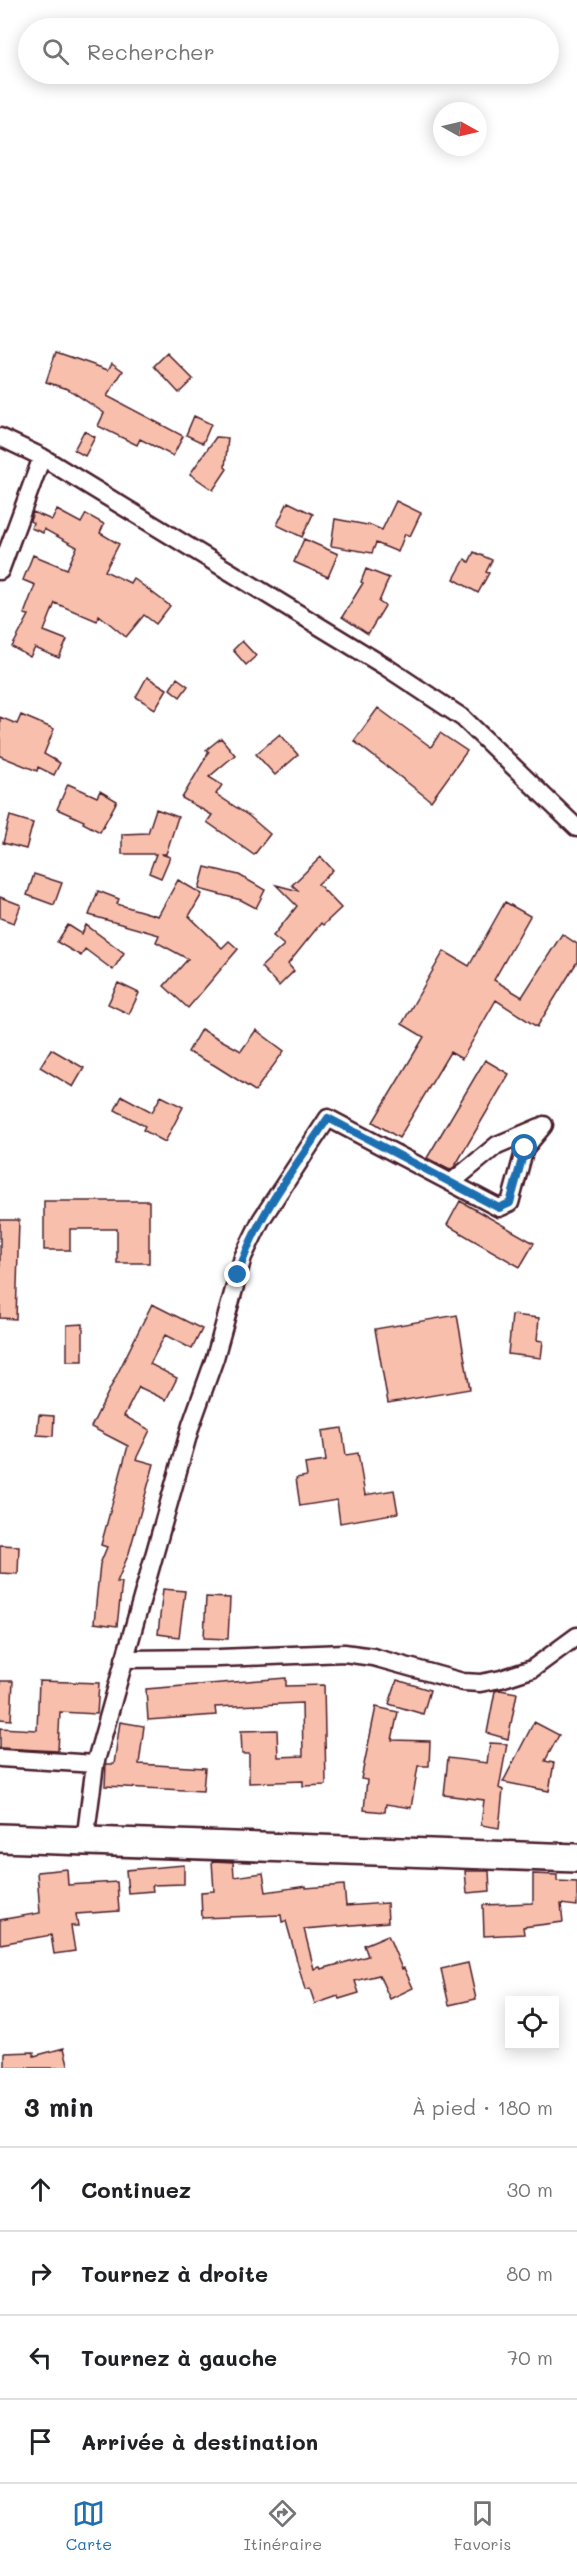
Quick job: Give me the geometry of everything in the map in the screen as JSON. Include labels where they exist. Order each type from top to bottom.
[{"type":"main road","points":[[0,1838],[577,1858]]},
{"type":"street","points":[[0,437],[42,457],[376,661],[463,718],[577,828]]},
{"type":"street","points":[[0,571],[42,457]]},
{"type":"street","points":[[86,1841],[95,1764],[124,1659],[191,1425],[215,1358],[243,1257],[261,1220],[328,1118],[452,1182],[494,1207],[504,1207],[510,1203],[525,1148],[544,1125],[497,1145],[452,1182]]},
{"type":"street","points":[[124,1659],[344,1653],[373,1657],[463,1682],[480,1683],[532,1669],[577,1636]]},
{"type":"street","points":[[0,1758],[95,1764]]},
{"type":"building","points":[[56,352],[108,370],[112,363],[123,371],[107,396],[183,436],[173,456],[140,439],[137,445],[98,426],[104,413],[68,389],[46,382]]},
{"type":"building","points":[[167,353],[193,379],[179,393],[154,366]]},
{"type":"building","points":[[194,416],[211,424],[203,443],[186,435]]},
{"type":"building","points":[[84,431],[95,437],[85,456],[74,450]]},
{"type":"building","points":[[216,437],[228,438],[225,467],[227,469],[213,490],[190,474]]},
{"type":"building","points":[[396,501],[421,513],[410,536],[405,534],[398,552],[376,543],[372,553],[331,546],[335,519],[368,524],[382,530]]},
{"type":"building","points":[[288,502],[313,514],[302,537],[277,525]]},
{"type":"building","points":[[57,510],[81,523],[86,514],[104,524],[100,533],[119,544],[105,571],[130,583],[133,578],[170,606],[156,624],[144,615],[126,637],[99,615],[97,621],[55,603],[44,631],[67,640],[59,658],[35,648],[30,657],[12,647],[29,615],[24,614],[35,585],[23,580],[33,555],[67,569],[77,547],[44,529],[43,533],[31,528],[33,523],[30,521],[33,512],[52,520]]},
{"type":"building","points":[[304,539],[338,554],[328,577],[294,562]]},
{"type":"building","points":[[474,552],[492,560],[486,572],[489,573],[478,593],[454,579],[465,559],[469,562]]},
{"type":"building","points":[[366,569],[389,578],[379,602],[385,606],[368,634],[342,617],[363,583],[361,582]]},
{"type":"building","points":[[242,641],[256,656],[246,665],[233,650]]},
{"type":"building","points":[[147,677],[167,689],[155,709],[136,697]]},
{"type":"building","points":[[177,678],[188,686],[180,697],[170,689]]},
{"type":"building","points":[[378,708],[431,747],[440,733],[467,751],[431,801],[354,741]]},
{"type":"building","points":[[21,715],[54,729],[44,754],[60,763],[54,775],[38,767],[37,771],[0,756],[0,717],[17,724]]},
{"type":"building","points":[[280,734],[298,755],[275,775],[256,754]]},
{"type":"building","points":[[221,738],[235,755],[209,777],[222,785],[216,794],[249,816],[270,834],[254,855],[207,822],[212,815],[182,798],[209,752],[206,750]]},
{"type":"building","points":[[68,784],[97,797],[100,791],[117,801],[100,832],[83,823],[84,821],[57,809]]},
{"type":"building","points":[[156,809],[178,817],[166,854],[161,854],[170,857],[161,878],[149,873],[156,854],[122,854],[122,834],[148,833]]},
{"type":"building","points":[[10,816],[33,823],[26,849],[3,843]]},
{"type":"building","points":[[321,857],[333,870],[318,884],[341,908],[323,925],[321,923],[288,964],[294,971],[279,986],[261,967],[284,945],[273,936],[297,906],[276,885],[299,891],[292,885]]},
{"type":"building","points":[[205,867],[239,875],[265,890],[256,908],[241,900],[199,889]]},
{"type":"building","points":[[34,874],[62,883],[54,905],[27,895]]},
{"type":"building","points":[[178,880],[202,894],[189,916],[222,948],[229,941],[238,949],[188,1008],[164,986],[188,959],[156,942],[159,935],[89,915],[98,891],[119,899],[117,904],[158,916]]},
{"type":"building","points":[[0,897],[21,905],[14,923],[0,918]]},
{"type":"building","points":[[505,902],[530,916],[494,980],[522,997],[562,934],[577,944],[577,962],[537,1027],[496,1000],[462,1059],[450,1052],[399,1138],[373,1122],[424,1037],[402,1024],[444,951],[469,966]]},
{"type":"building","points":[[68,925],[82,934],[86,925],[124,953],[113,970],[85,949],[81,956],[57,942]]},
{"type":"building","points":[[118,983],[139,993],[129,1014],[108,1004]]},
{"type":"building","points":[[201,1029],[241,1051],[256,1030],[284,1051],[255,1091],[214,1065],[188,1052]]},
{"type":"building","points":[[51,1049],[84,1068],[73,1087],[40,1067]]},
{"type":"building","points":[[485,1060],[509,1074],[455,1166],[450,1170],[427,1158]]},
{"type":"building","points":[[122,1096],[152,1112],[161,1096],[183,1107],[165,1142],[143,1130],[145,1126],[115,1110]]},
{"type":"building","points":[[44,1201],[149,1201],[149,1263],[117,1263],[117,1229],[70,1229],[70,1250],[44,1250]]},
{"type":"building","points":[[460,1201],[534,1243],[520,1267],[447,1225]]},
{"type":"building","points":[[0,1220],[19,1220],[16,1319],[0,1318]]},
{"type":"building","points":[[152,1304],[202,1329],[192,1349],[165,1335],[150,1364],[177,1378],[166,1400],[139,1387],[124,1416],[150,1430],[136,1459],[154,1464],[129,1553],[117,1582],[122,1582],[117,1626],[94,1623],[100,1564],[107,1547],[101,1545],[128,1446],[91,1427]]},
{"type":"building","points":[[457,1315],[470,1389],[388,1403],[375,1329]]},
{"type":"building","points":[[512,1315],[539,1318],[537,1340],[543,1341],[541,1358],[508,1354]]},
{"type":"building","points":[[83,1324],[83,1361],[67,1361],[67,1325]]},
{"type":"building","points":[[39,1415],[54,1416],[53,1436],[37,1435]]},
{"type":"building","points":[[342,1428],[346,1455],[358,1453],[365,1495],[394,1490],[398,1513],[340,1523],[337,1500],[300,1506],[296,1478],[307,1476],[305,1464],[326,1461],[322,1431]]},
{"type":"building","points":[[0,1545],[19,1546],[18,1574],[0,1573]]},
{"type":"building","points":[[163,1589],[185,1591],[179,1637],[158,1634]]},
{"type":"building","points":[[206,1597],[230,1598],[228,1639],[204,1638]]},
{"type":"building","points":[[286,1678],[286,1686],[324,1685],[326,1785],[303,1786],[303,1781],[249,1783],[249,1754],[242,1754],[241,1731],[277,1730],[278,1757],[303,1756],[302,1703],[215,1707],[216,1715],[148,1720],[146,1689]]},
{"type":"building","points":[[397,1680],[430,1690],[423,1714],[389,1704]]},
{"type":"building","points":[[0,1681],[13,1681],[11,1720],[0,1719]]},
{"type":"building","points":[[39,1681],[99,1683],[97,1714],[60,1712],[58,1751],[0,1748],[0,1728],[37,1730]]},
{"type":"building","points":[[495,1691],[517,1693],[508,1739],[487,1733]]},
{"type":"building","points":[[376,1707],[398,1712],[392,1740],[430,1741],[429,1766],[418,1766],[411,1808],[386,1804],[385,1812],[364,1810],[367,1780],[361,1779]]},
{"type":"building","points":[[120,1722],[144,1726],[139,1764],[205,1768],[203,1791],[105,1786],[106,1764],[114,1764]]},
{"type":"building","points":[[534,1722],[559,1735],[545,1761],[554,1763],[549,1791],[503,1782]]},
{"type":"building","points":[[490,1743],[507,1744],[499,1788],[503,1790],[499,1828],[481,1825],[484,1800],[444,1795],[448,1758],[487,1763]]},
{"type":"building","points":[[212,1861],[233,1862],[234,1877],[263,1873],[266,1892],[306,1886],[306,1888],[344,1885],[346,1906],[387,1903],[388,1922],[304,1929],[314,1969],[368,1956],[364,1945],[388,1935],[402,1969],[404,1968],[413,1988],[390,1999],[379,1975],[355,1981],[359,1993],[339,1999],[338,1996],[315,2004],[310,1989],[305,1990],[286,1921],[282,1922],[281,1915],[202,1918],[201,1892],[214,1891]]},
{"type":"building","points":[[184,1865],[184,1884],[152,1885],[153,1891],[128,1893],[126,1870]]},
{"type":"building","points":[[67,1869],[68,1885],[117,1882],[119,1911],[76,1914],[78,1926],[71,1926],[75,1951],[54,1954],[51,1935],[0,1944],[0,1920],[40,1913],[37,1872]]},
{"type":"building","points":[[465,1871],[489,1871],[490,1891],[467,1893]]},
{"type":"building","points":[[533,1874],[557,1875],[557,1881],[577,1882],[577,1906],[561,1904],[563,1922],[523,1927],[524,1934],[484,1936],[483,1905],[533,1903]]},
{"type":"building","points":[[468,1963],[476,1999],[449,2005],[441,1969]]},
{"type":"building","points":[[64,2048],[69,2068],[5,2068],[5,2053],[34,2052],[34,2056]]},
{"type":"route","points":[[238,1275],[243,1257],[261,1220],[328,1118],[499,1208],[510,1203],[525,1148]]}]
